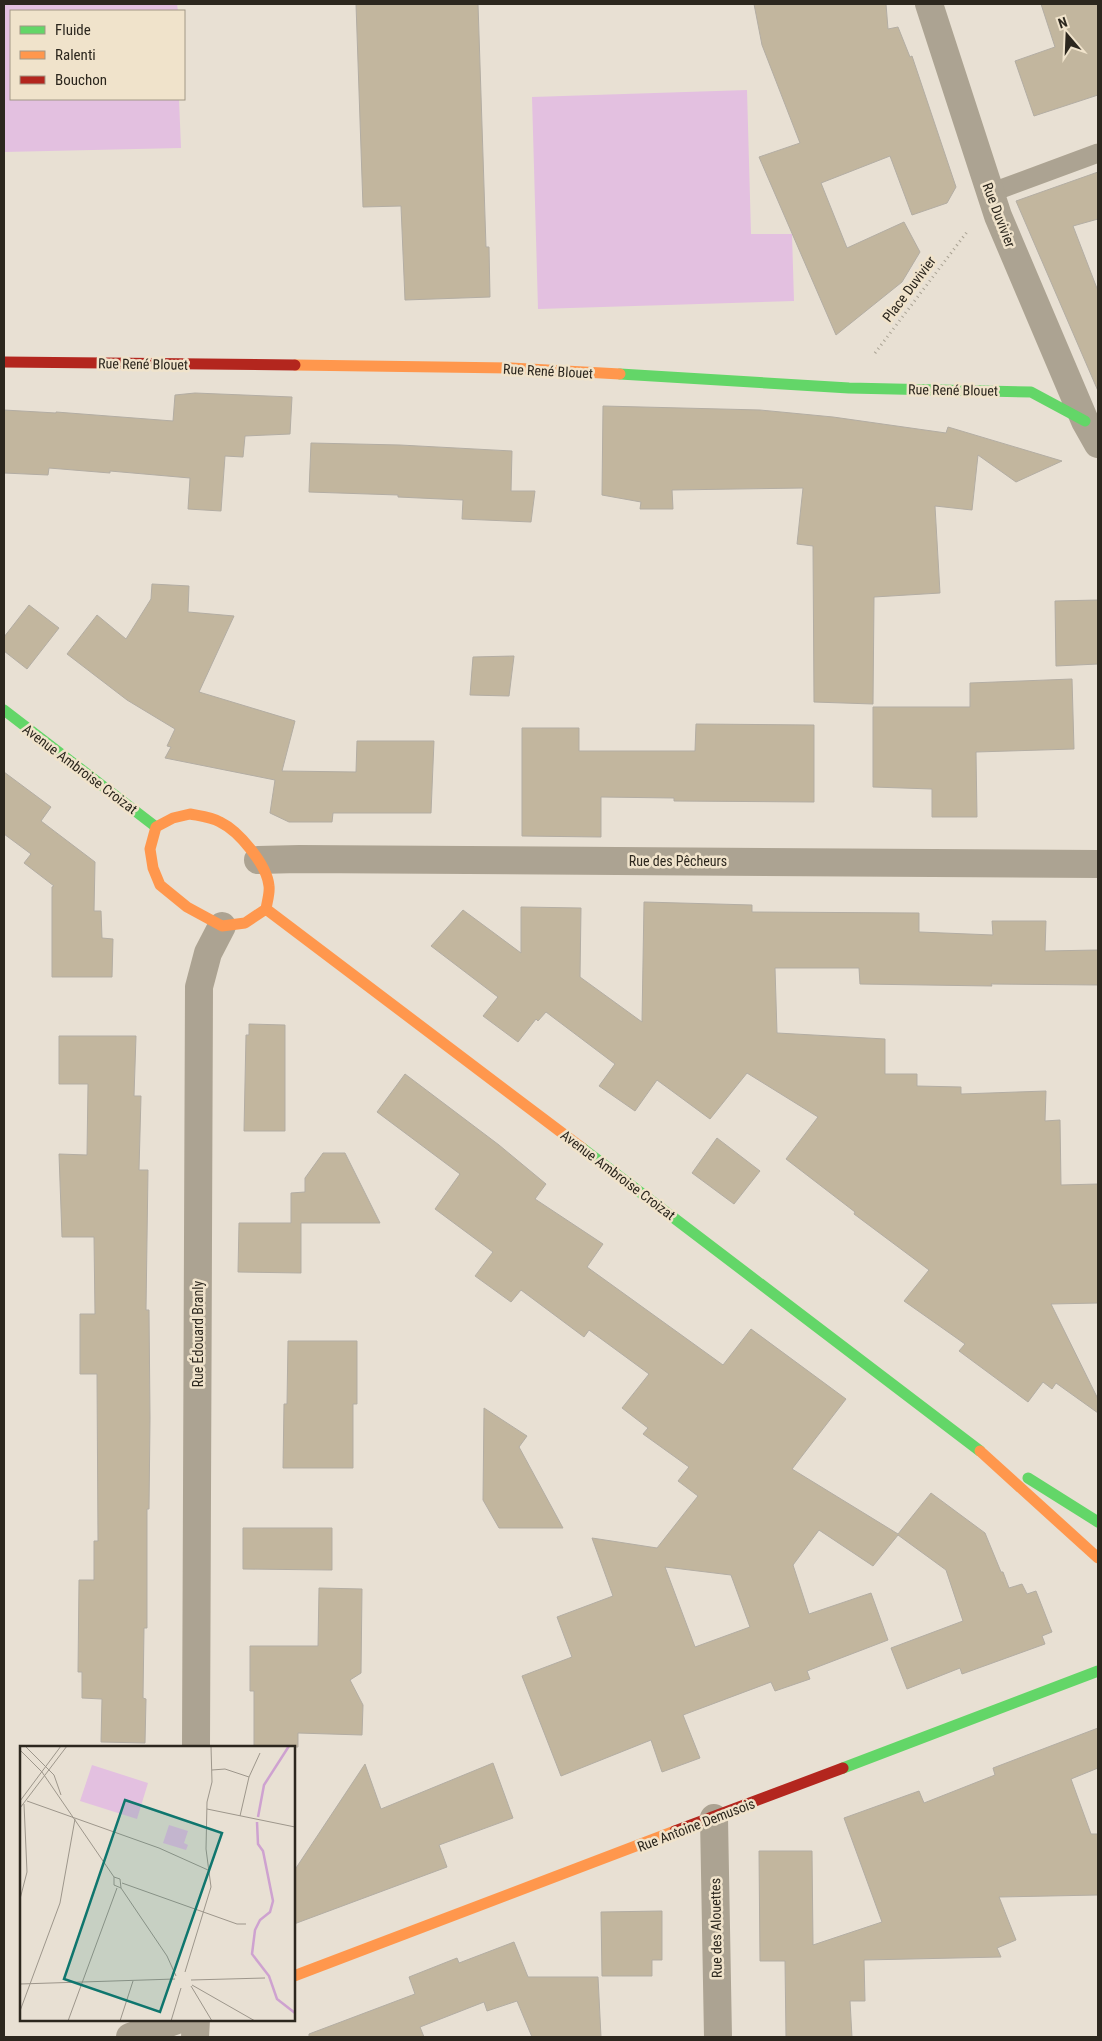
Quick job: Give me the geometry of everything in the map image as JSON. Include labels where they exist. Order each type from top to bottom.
[{"type":"street","name":"Rue Duvivier","points":[[929,4],[994,204],[1085,421],[1098,444]]},
{"type":"street","name":"Rue René Blouet","points":[[4,362],[511,368],[848,388],[1031,392],[1085,421]]},
{"type":"street","name":"Avenue Ambroise Croizat","points":[[4,710],[156,827]]},
{"type":"street","points":[[190,814],[207,816],[224,823],[239,837],[258,860],[269,885],[266,909],[245,923],[222,926],[187,907],[160,885],[153,868],[150,849],[156,827],[173,818],[190,814]]},
{"type":"street","name":"Rue des Pêcheurs","points":[[258,860],[1098,864]]},
{"type":"street","name":"Avenue Ambroise Croizat","points":[[266,909],[970,1442],[1098,1558]]},
{"type":"street","name":"Rue Édouard Branly","points":[[196,1746],[199,987],[208,953],[222,926]]},
{"type":"street","name":"Avenue Ambroise Croizat","points":[[970,1442],[1098,1522]]},
{"type":"street","name":"Rue Antoine Demusois","points":[[295,1976],[1098,1672]]},
{"type":"street","name":"Rue des Alouettes","points":[[714,1818],[718,2037]]},
{"type":"street","points":[[130,2037],[174,2021]]},
{"type":"street","points":[[195,2037],[196,2021]]},
{"type":"lane","points":[[994,204],[1098,152]]},
{"type":"path","name":"Place Duvivier","points":[[848,388],[970,228],[994,204]]},
{"type":"shaded area","points":[[4,4],[177,4],[178,10],[10,10],[10,100],[179,100],[181,148],[4,152]]},
{"type":"shaded area","points":[[747,90],[751,234],[792,234],[794,301],[538,309],[532,97]]},
{"type":"building","points":[[356,4],[478,4],[486,247],[489,247],[490,297],[405,300],[401,206],[363,207]]},
{"type":"building","points":[[754,4],[886,4],[888,29],[898,27],[910,57],[912,56],[956,187],[947,203],[912,215],[890,156],[821,183],[847,248],[904,222],[920,252],[902,282],[836,335],[759,157],[800,143],[762,45]]},
{"type":"building","points":[[1041,4],[1098,4],[1098,95],[1034,116],[1015,61],[1055,47]]},
{"type":"building","points":[[1098,172],[1098,219],[1073,226],[1098,291],[1098,391],[1016,201]]},
{"type":"building","points":[[195,393],[292,397],[290,434],[245,436],[243,457],[225,456],[221,511],[188,509],[190,478],[49,468],[48,475],[4,473],[4,410],[173,421],[175,395]]},
{"type":"building","points":[[603,406],[760,410],[833,417],[946,433],[948,427],[1062,461],[1016,482],[978,455],[972,510],[935,506],[940,593],[874,597],[873,704],[814,702],[813,546],[797,544],[803,488],[672,490],[673,509],[640,509],[641,502],[602,495]]},
{"type":"building","points":[[311,443],[400,445],[512,451],[511,491],[535,491],[531,522],[462,519],[463,500],[398,497],[398,495],[309,492]]},
{"type":"building","points":[[152,584],[189,586],[188,612],[234,616],[199,692],[295,721],[282,771],[356,772],[357,741],[434,741],[431,813],[333,813],[332,822],[289,822],[270,813],[275,780],[165,758],[171,747],[167,746],[175,729],[127,700],[67,654],[97,615],[126,639],[151,599]]},
{"type":"building","points":[[1098,600],[1098,664],[1056,666],[1055,601]]},
{"type":"building","points":[[29,605],[59,628],[27,669],[4,651],[4,637]]},
{"type":"building","points":[[514,656],[509,696],[470,695],[473,657]]},
{"type":"building","points":[[1072,679],[1074,749],[976,752],[977,817],[932,817],[932,789],[873,787],[873,707],[970,707],[970,683]]},
{"type":"building","points":[[696,724],[814,725],[814,802],[674,801],[674,798],[601,797],[601,837],[522,836],[522,728],[579,728],[579,751],[695,751]]},
{"type":"building","points":[[4,772],[51,807],[41,821],[95,862],[94,911],[101,911],[102,938],[113,939],[112,977],[52,977],[52,887],[54,886],[24,863],[31,854],[4,834]]},
{"type":"building","points":[[644,902],[752,905],[752,912],[919,913],[919,932],[993,935],[992,921],[1046,921],[1045,951],[1098,950],[1098,985],[860,984],[859,968],[775,968],[777,1033],[885,1039],[885,1074],[917,1074],[917,1086],[961,1087],[961,1094],[1046,1091],[1045,1121],[1060,1120],[1061,1185],[1098,1184],[1098,1303],[1051,1304],[1098,1399],[1098,1413],[1056,1383],[1052,1389],[1043,1382],[1028,1402],[959,1351],[965,1344],[904,1301],[929,1270],[854,1214],[855,1212],[786,1159],[818,1117],[747,1073],[710,1119],[657,1080],[635,1111],[599,1086],[615,1064],[546,1012],[538,1021],[536,1019],[518,1042],[483,1016],[498,997],[431,946],[463,910],[521,953],[521,907],[581,908],[580,977],[642,1022]]},
{"type":"building","points":[[249,1024],[285,1025],[285,1131],[244,1131],[246,1035],[249,1035]]},
{"type":"building","points":[[59,1036],[136,1036],[134,1096],[141,1096],[139,1170],[148,1170],[146,1310],[149,1310],[150,1418],[149,1509],[147,1509],[147,1628],[144,1628],[143,1698],[146,1699],[145,1743],[101,1742],[102,1699],[82,1698],[82,1672],[78,1672],[79,1580],[94,1580],[94,1541],[98,1541],[97,1374],[80,1374],[80,1314],[95,1314],[94,1237],[62,1237],[59,1154],[87,1155],[88,1084],[59,1084]]},
{"type":"building","points":[[405,1074],[499,1145],[546,1184],[535,1199],[603,1244],[587,1267],[723,1365],[751,1329],[846,1399],[792,1469],[898,1534],[931,1493],[985,1533],[1009,1588],[1022,1584],[1027,1594],[1036,1591],[1052,1632],[1042,1636],[1045,1644],[962,1674],[960,1668],[907,1689],[891,1648],[963,1621],[946,1570],[898,1535],[873,1566],[819,1530],[793,1565],[809,1614],[871,1593],[888,1640],[807,1671],[810,1679],[775,1691],[771,1682],[683,1715],[700,1758],[662,1772],[651,1740],[561,1776],[522,1676],[572,1657],[557,1617],[613,1596],[592,1538],[657,1548],[698,1496],[678,1481],[689,1467],[643,1434],[648,1428],[622,1408],[649,1374],[589,1330],[584,1337],[521,1290],[511,1302],[475,1276],[493,1252],[435,1209],[460,1174],[377,1112]],"holes":[[[665,1567],[731,1575],[750,1627],[695,1647]]]},
{"type":"building","points":[[717,1138],[760,1171],[734,1204],[692,1173]]},
{"type":"building","points":[[323,1153],[345,1153],[380,1223],[301,1223],[301,1273],[238,1272],[239,1223],[291,1223],[291,1193],[305,1192],[305,1178]]},
{"type":"building","points":[[288,1341],[357,1341],[357,1404],[353,1404],[353,1468],[283,1468],[284,1404],[287,1404]]},
{"type":"building","points":[[484,1408],[527,1436],[519,1447],[563,1528],[499,1528],[483,1500]]},
{"type":"building","points":[[243,1528],[332,1528],[332,1570],[243,1569]]},
{"type":"building","points":[[319,1588],[362,1589],[361,1673],[350,1680],[363,1705],[362,1735],[298,1733],[298,1747],[254,1746],[254,1691],[250,1691],[250,1646],[318,1646]]},
{"type":"building","points":[[1098,1728],[1098,1768],[1071,1779],[1091,1834],[1098,1834],[1098,1895],[999,1897],[1016,1940],[997,1948],[1001,1957],[864,1960],[865,2001],[850,2001],[852,2037],[786,2037],[785,1961],[760,1961],[759,1851],[812,1851],[813,1945],[882,1922],[844,1818],[919,1791],[924,1803],[995,1775],[993,1768]]},
{"type":"building","points":[[493,1763],[513,1818],[439,1845],[447,1867],[295,1924],[295,1869],[365,1764],[381,1809]]},
{"type":"building","points":[[662,1911],[662,1960],[652,1960],[652,1976],[602,1976],[601,1912]]},
{"type":"building","points":[[514,1942],[528,1977],[598,1977],[601,2037],[532,2037],[517,2001],[487,2011],[484,2002],[420,2027],[424,2037],[309,2037],[309,2034],[415,1994],[409,1977],[457,1958],[459,1963]]},
{"type":"traffic: fast","points":[[620,374],[849,388],[1031,392],[1085,421]]},
{"type":"traffic: fast","points":[[4,710],[156,827]]},
{"type":"traffic: fast","points":[[582,1148],[980,1451]]},
{"type":"traffic: fast","points":[[1028,1478],[1098,1522]]},
{"type":"traffic: fast","points":[[843,1768],[1098,1671]]},
{"type":"traffic: slow","points":[[295,365],[511,368],[620,374]]},
{"type":"traffic: slow","points":[[190,814],[213,819],[227,826],[251,850],[263,868],[269,889],[266,909],[245,923],[222,926],[187,907],[160,885],[153,868],[150,849],[156,827],[173,818],[190,814]]},
{"type":"traffic: slow","points":[[266,909],[582,1148]]},
{"type":"traffic: slow","points":[[980,1451],[1098,1558]]},
{"type":"traffic: slow","points":[[295,1976],[675,1831]]},
{"type":"traffic: jam","points":[[4,362],[295,365]]},
{"type":"traffic: jam","points":[[675,1831],[843,1768]]}]
